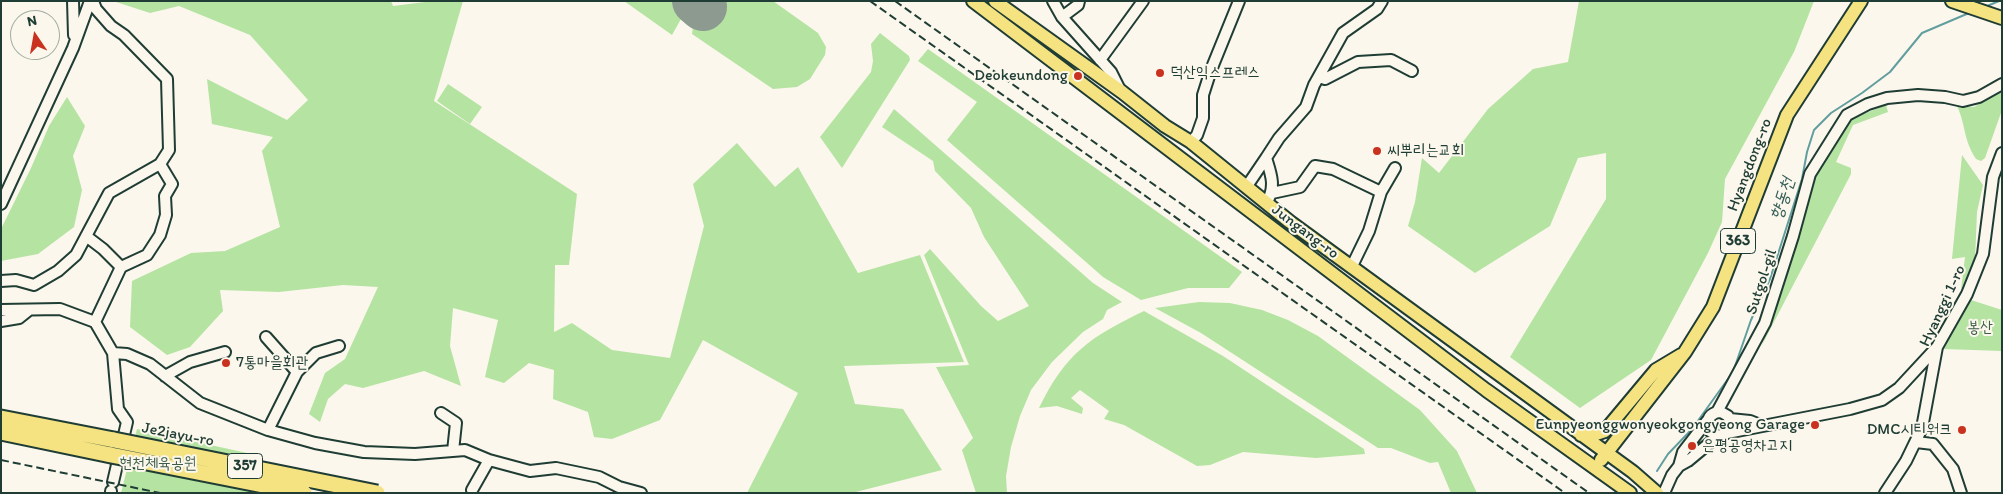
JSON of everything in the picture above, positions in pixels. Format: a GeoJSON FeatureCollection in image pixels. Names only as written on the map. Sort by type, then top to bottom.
{"type":"FeatureCollection","features":[{"type":"Feature","properties":{"kind":"highway","name":"Je2jayu-ro"},"geometry":{"type":"LineString","coordinates":[[1,418],[304,493]]}},
{"type":"Feature","properties":{"kind":"highway","name":"Je2jayu-ro"},"geometry":{"type":"LineString","coordinates":[[1,432],[112,447],[377,493]]}},
{"type":"Feature","properties":{"kind":"main road","name":"Jungang-ro"},"geometry":{"type":"LineString","coordinates":[[973,1],[1486,390],[1595,469],[1626,489]]}},
{"type":"Feature","properties":{"kind":"main road","name":"Jungang-ro"},"geometry":{"type":"LineString","coordinates":[[995,1],[1122,92],[1165,126],[1191,142],[1247,186],[1269,197],[1290,222],[1633,472],[1654,490]]}},
{"type":"Feature","properties":{"kind":"main road","name":"Hyangdong-ro"},"geometry":{"type":"LineString","coordinates":[[1595,469],[1685,352],[1713,307],[1787,115],[1861,1]]}},
{"type":"Feature","properties":{"kind":"main road"},"geometry":{"type":"LineString","coordinates":[[1952,1],[2001,17]]}},
{"type":"Feature","properties":{"kind":"main road"},"geometry":{"type":"LineString","coordinates":[[1581,435],[1605,431],[1656,370],[1685,352]]}},
{"type":"Feature","properties":{"kind":"street"},"geometry":{"type":"LineString","coordinates":[[73,1],[74,44]]}},
{"type":"Feature","properties":{"kind":"street"},"geometry":{"type":"LineString","coordinates":[[1,204],[74,44],[91,1]]}},
{"type":"Feature","properties":{"kind":"street"},"geometry":{"type":"LineString","coordinates":[[1,282],[16,280],[34,285],[58,271],[76,255],[109,193],[160,164],[169,150],[167,79],[124,34],[111,26],[96,10],[91,1]]}},
{"type":"Feature","properties":{"kind":"street"},"geometry":{"type":"LineString","coordinates":[[1053,1],[1062,17],[1111,72],[1122,92]]}},
{"type":"Feature","properties":{"kind":"street"},"geometry":{"type":"LineString","coordinates":[[1062,17],[1078,5],[1079,1]]}},
{"type":"Feature","properties":{"kind":"street"},"geometry":{"type":"LineString","coordinates":[[1100,60],[1143,1]]}},
{"type":"Feature","properties":{"kind":"street"},"geometry":{"type":"LineString","coordinates":[[1191,142],[1197,135],[1203,118],[1203,95],[1206,86],[1223,38],[1239,1]]}},
{"type":"Feature","properties":{"kind":"street"},"geometry":{"type":"LineString","coordinates":[[1247,186],[1279,138],[1306,107],[1319,77],[1343,33],[1377,9],[1382,1]]}},
{"type":"Feature","properties":{"kind":"street"},"geometry":{"type":"LineString","coordinates":[[1319,77],[1325,79],[1358,62],[1391,60],[1412,71]]}},
{"type":"Feature","properties":{"kind":"street","name":"Sutgol-gil"},"geometry":{"type":"LineString","coordinates":[[1717,412],[1765,323],[1793,236],[1810,174],[1847,115],[1868,104],[1888,98],[1918,95],[1945,97],[1963,101],[1979,97],[2002,84]]}},
{"type":"Feature","properties":{"kind":"street","name":"Hyanggi 1-ro"},"geometry":{"type":"LineString","coordinates":[[1885,493],[1916,442],[1922,428],[1937,346],[1967,294],[1983,254],[1993,177],[2002,152]]}},
{"type":"Feature","properties":{"kind":"street"},"geometry":{"type":"LineString","coordinates":[[1266,158],[1273,180],[1269,197]]}},
{"type":"Feature","properties":{"kind":"street"},"geometry":{"type":"LineString","coordinates":[[95,322],[121,267],[147,255],[160,235],[166,215],[165,196],[172,184],[160,164]]}},
{"type":"Feature","properties":{"kind":"street"},"geometry":{"type":"LineString","coordinates":[[1269,197],[1300,187],[1315,166],[1333,169],[1381,192]]}},
{"type":"Feature","properties":{"kind":"street","name":"Jungang-ro"},"geometry":{"type":"LineString","coordinates":[[1352,266],[1368,231],[1381,192],[1395,168]]}},
{"type":"Feature","properties":{"kind":"street"},"geometry":{"type":"LineString","coordinates":[[86,236],[103,249],[121,267]]}},
{"type":"Feature","properties":{"kind":"street"},"geometry":{"type":"LineString","coordinates":[[1,310],[60,309],[95,322],[113,353],[118,408],[127,422],[112,489]]}},
{"type":"Feature","properties":{"kind":"street"},"geometry":{"type":"LineString","coordinates":[[1,321],[19,318],[29,310]]}},
{"type":"Feature","properties":{"kind":"street"},"geometry":{"type":"LineString","coordinates":[[266,337],[297,372]]}},
{"type":"Feature","properties":{"kind":"street"},"geometry":{"type":"LineString","coordinates":[[268,430],[297,372],[316,353],[339,346]]}},
{"type":"Feature","properties":{"kind":"street"},"geometry":{"type":"LineString","coordinates":[[1707,421],[1708,429],[1714,435],[1723,434],[1750,429],[1760,425],[1850,410],[1882,400],[1898,388],[1937,346]]}},
{"type":"Feature","properties":{"kind":"street"},"geometry":{"type":"LineString","coordinates":[[165,376],[190,362],[225,352]]}},
{"type":"Feature","properties":{"kind":"street"},"geometry":{"type":"LineString","coordinates":[[113,353],[127,354],[150,364],[200,403],[268,430],[315,443],[364,452],[415,454],[465,450],[489,460],[530,471],[556,468],[599,478],[619,487],[641,493]]}},
{"type":"Feature","properties":{"kind":"street"},"geometry":{"type":"LineString","coordinates":[[1664,493],[1672,475],[1679,466],[1683,452],[1709,417],[1717,412],[1725,414],[1730,419],[1750,421],[1760,425]]}},
{"type":"Feature","properties":{"kind":"street"},"geometry":{"type":"LineString","coordinates":[[441,413],[456,423],[453,451]]}},
{"type":"Feature","properties":{"kind":"street"},"geometry":{"type":"LineString","coordinates":[[1679,466],[1730,428],[1730,419]]}},
{"type":"Feature","properties":{"kind":"street"},"geometry":{"type":"LineString","coordinates":[[1916,442],[1933,444],[1953,469],[1962,493]]}},
{"type":"Feature","properties":{"kind":"street"},"geometry":{"type":"LineString","coordinates":[[475,492],[489,460]]}},
{"type":"Feature","properties":{"kind":"green space"},"geometry":{"type":"Polygon","coordinates":[[[113,1],[391,1],[393,6],[433,1],[463,1],[434,101],[577,194],[569,265],[555,265],[554,332],[572,323],[612,350],[670,358],[704,226],[693,184],[737,143],[775,187],[798,167],[858,273],[920,255],[964,362],[844,366],[855,404],[903,409],[942,470],[852,493],[747,493],[798,393],[703,340],[660,420],[612,439],[594,437],[588,412],[553,399],[554,370],[529,363],[504,383],[485,377],[498,320],[453,308],[450,346],[461,386],[424,371],[363,388],[345,384],[328,399],[320,422],[309,414],[325,373],[345,359],[378,287],[343,285],[279,292],[220,290],[223,311],[190,347],[167,355],[130,327],[132,281],[191,253],[225,251],[280,227],[262,151],[273,137],[212,124],[207,79],[287,120],[308,100],[250,35],[179,6],[150,13],[113,1]]]}},
{"type":"Feature","properties":{"kind":"green space"},"geometry":{"type":"Polygon","coordinates":[[[624,1],[674,1],[679,8],[681,19],[672,35],[624,1]]]}},
{"type":"Feature","properties":{"kind":"green space"},"geometry":{"type":"Polygon","coordinates":[[[713,1],[773,1],[818,33],[826,47],[825,55],[810,79],[797,87],[773,89],[692,34],[693,26],[713,1]]]}},
{"type":"Feature","properties":{"kind":"green space"},"geometry":{"type":"Polygon","coordinates":[[[1579,1],[1814,1],[1794,52],[1725,179],[1722,222],[1708,253],[1651,360],[1580,408],[1510,357],[1606,199],[1606,153],[1578,158],[1550,226],[1475,273],[1408,226],[1415,202],[1422,158],[1439,173],[1488,109],[1533,69],[1568,62],[1579,1]]]}},
{"type":"Feature","properties":{"kind":"green space"},"geometry":{"type":"Polygon","coordinates":[[[880,33],[909,56],[910,60],[842,168],[820,137],[871,72],[873,61],[871,44],[880,33]]]}},
{"type":"Feature","properties":{"kind":"green space"},"geometry":{"type":"Polygon","coordinates":[[[928,49],[1242,272],[1229,288],[1188,288],[1141,300],[1103,277],[947,140],[977,102],[918,61],[928,49]]]}},
{"type":"Feature","properties":{"kind":"green space"},"geometry":{"type":"Polygon","coordinates":[[[448,84],[482,107],[470,124],[437,101],[448,84]]]}},
{"type":"Feature","properties":{"kind":"green space"},"geometry":{"type":"Polygon","coordinates":[[[2002,90],[2002,110],[1985,158],[1981,161],[1976,159],[1972,152],[1957,106],[1974,107],[2002,90]]]}},
{"type":"Feature","properties":{"kind":"green space"},"geometry":{"type":"Polygon","coordinates":[[[67,97],[85,126],[73,156],[82,190],[74,227],[38,254],[1,261],[1,229],[49,126],[67,97]]]}},
{"type":"Feature","properties":{"kind":"green space"},"geometry":{"type":"Polygon","coordinates":[[[1886,105],[1888,112],[1853,125],[1836,162],[1851,168],[1851,174],[1762,345],[1803,221],[1813,178],[1851,119],[1886,105]]]}},
{"type":"Feature","properties":{"kind":"green space"},"geometry":{"type":"Polygon","coordinates":[[[894,109],[1093,283],[1122,302],[1107,310],[1103,319],[1083,332],[1052,362],[1031,390],[1020,416],[1011,447],[1006,476],[1007,493],[976,493],[962,450],[973,438],[936,367],[969,365],[924,255],[930,249],[981,306],[998,321],[1029,306],[984,237],[971,208],[935,171],[933,161],[882,127],[894,109]]]}},
{"type":"Feature","properties":{"kind":"green space"},"geometry":{"type":"Polygon","coordinates":[[[1962,155],[1983,185],[1977,212],[1975,260],[1961,290],[1965,257],[1952,259],[1962,155]]]}},
{"type":"Feature","properties":{"kind":"green space","name":"봉산"},"geometry":{"type":"Polygon","coordinates":[[[1971,300],[2002,310],[2002,351],[1944,349],[1971,300]]]}},
{"type":"Feature","properties":{"kind":"green space"},"geometry":{"type":"Polygon","coordinates":[[[1199,302],[1230,303],[1262,310],[1288,320],[1318,336],[1420,410],[1457,451],[1477,493],[1451,493],[1438,462],[1430,463],[1391,448],[1378,448],[1201,333],[1155,308],[1199,302]]]}},
{"type":"Feature","properties":{"kind":"green space"},"geometry":{"type":"Polygon","coordinates":[[[1144,311],[1223,356],[1364,449],[1365,454],[1316,458],[1243,452],[1210,465],[1197,466],[1124,425],[1104,419],[1109,411],[1080,390],[1071,398],[1083,408],[1082,414],[1057,406],[1039,408],[1059,373],[1081,349],[1109,329],[1144,311]]]}},
{"type":"Feature","properties":{"kind":"green space","name":"현천체육공원"},"geometry":{"type":"Polygon","coordinates":[[[137,429],[261,456],[253,493],[121,493],[137,429]]]}},
{"type":"Feature","properties":{"kind":"waterway","name":"향동천"},"geometry":{"type":"LineString","coordinates":[[1985,7],[1999,1]]}},
{"type":"Feature","properties":{"kind":"waterway","name":"향동천"},"geometry":{"type":"LineString","coordinates":[[1657,471],[1668,454],[1692,429],[1733,372],[1751,320],[1770,279],[1802,179],[1807,152],[1814,130],[1831,113],[1890,72],[1922,33],[1969,13]]}},
{"type":"Feature","properties":{"kind":"runway"},"geometry":{"type":"LineString","coordinates":[[696,1],[703,7]]}},
{"type":"Feature","properties":{"kind":"railway"},"geometry":{"type":"LineString","coordinates":[[870,1],[1565,493]]}},
{"type":"Feature","properties":{"kind":"railway"},"geometry":{"type":"LineString","coordinates":[[895,1],[1589,493]]}},
{"type":"Feature","properties":{"kind":"railway"},"geometry":{"type":"LineString","coordinates":[[1,460],[160,493]]}},
{"type":"Feature","properties":{"kind":"place","name":"덕산익스프레스"},"geometry":{"type":"Point","coordinates":[1160,73]}},
{"type":"Feature","properties":{"kind":"place","name":"Deokeundong"},"geometry":{"type":"Point","coordinates":[1078,76]}},
{"type":"Feature","properties":{"kind":"place","name":"씨뿌리는교회"},"geometry":{"type":"Point","coordinates":[1377,151]}},
{"type":"Feature","properties":{"kind":"place","name":"7통마을회관"},"geometry":{"type":"Point","coordinates":[226,363]}},
{"type":"Feature","properties":{"kind":"place","name":"Eunpyeonggwonyeokgongyeong Garage"},"geometry":{"type":"Point","coordinates":[1815,425]}},
{"type":"Feature","properties":{"kind":"place","name":"DMC시티워크"},"geometry":{"type":"Point","coordinates":[1962,430]}},
{"type":"Feature","properties":{"kind":"place","name":"은평공영차고지"},"geometry":{"type":"Point","coordinates":[1692,446]}}]}
